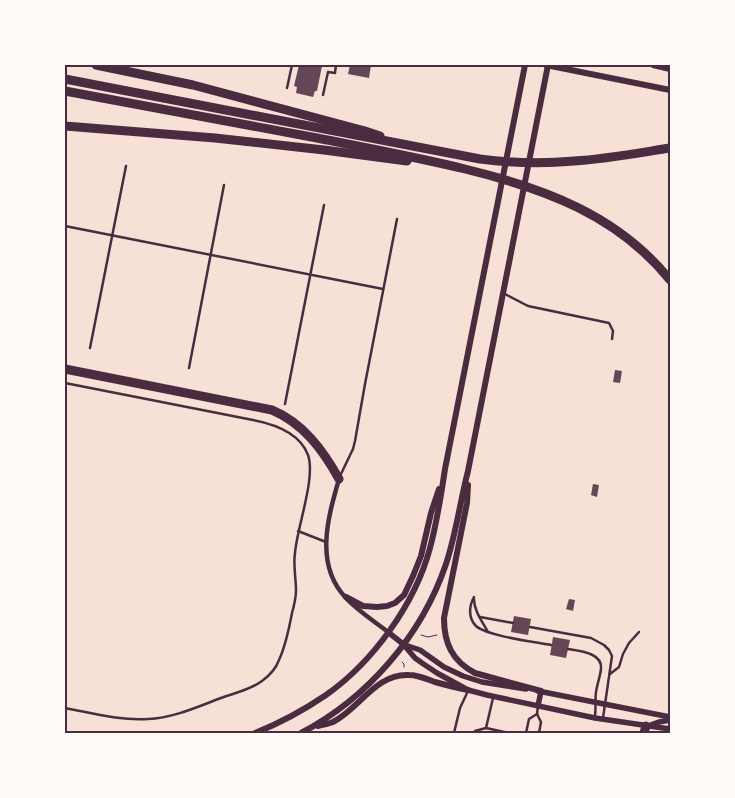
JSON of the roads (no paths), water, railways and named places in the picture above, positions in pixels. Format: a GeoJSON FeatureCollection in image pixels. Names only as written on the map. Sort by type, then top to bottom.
{"type":"FeatureCollection","features":[{"type":"Feature","properties":{"kind":"highway"},"geometry":{"type":"LineString","coordinates":[[96,65],[221,92],[365,131],[411,146]]}},
{"type":"Feature","properties":{"kind":"highway"},"geometry":{"type":"LineString","coordinates":[[65,79],[470,158],[554,163],[670,148]]}},
{"type":"Feature","properties":{"kind":"highway"},"geometry":{"type":"LineString","coordinates":[[65,91],[414,157],[523,184],[548,193],[592,214],[614,228],[646,254],[670,280]]}},
{"type":"Feature","properties":{"kind":"highway"},"geometry":{"type":"LineString","coordinates":[[65,126],[215,138],[309,148],[486,174]]}},
{"type":"Feature","properties":{"kind":"highway"},"geometry":{"type":"LineString","coordinates":[[65,369],[272,410],[300,427],[323,453],[339,479]]}},
{"type":"Feature","properties":{"kind":"main road"},"geometry":{"type":"LineString","coordinates":[[255,733],[290,716],[326,695],[344,681],[367,658],[388,632],[409,600],[421,574],[428,556],[438,513],[445,469],[525,65]]}},
{"type":"Feature","properties":{"kind":"main road"},"geometry":{"type":"LineString","coordinates":[[301,733],[337,711],[362,691],[386,666],[414,631],[425,612],[445,566],[454,536],[468,471],[548,65],[670,90]]}},
{"type":"Feature","properties":{"kind":"main road"},"geometry":{"type":"LineString","coordinates":[[653,65],[670,69]]}},
{"type":"Feature","properties":{"kind":"main road"},"geometry":{"type":"LineString","coordinates":[[346,597],[364,606],[377,608],[391,604],[404,595],[421,556],[445,469]]}},
{"type":"Feature","properties":{"kind":"main road"},"geometry":{"type":"LineString","coordinates":[[468,471],[467,503],[444,618],[448,643],[451,652],[466,669],[485,677],[541,691]]}},
{"type":"Feature","properties":{"kind":"main road"},"geometry":{"type":"LineString","coordinates":[[309,729],[332,722],[380,684],[398,676],[409,675],[468,690]]}},
{"type":"Feature","properties":{"kind":"street"},"geometry":{"type":"LineString","coordinates":[[339,479],[326,542],[329,570],[336,585],[346,597],[403,644],[415,658],[468,690],[493,697],[602,719],[645,730],[670,729]]}},
{"type":"Feature","properties":{"kind":"street"},"geometry":{"type":"LineString","coordinates":[[403,644],[420,650],[444,666],[472,680],[541,691],[670,718]]}},
{"type":"Feature","properties":{"kind":"street"},"geometry":{"type":"LineString","coordinates":[[538,706],[541,691]]}},
{"type":"Feature","properties":{"kind":"street"},"geometry":{"type":"LineString","coordinates":[[645,730],[670,718]]}},
{"type":"Feature","properties":{"kind":"lane"},"geometry":{"type":"LineString","coordinates":[[287,88],[292,65]]}},
{"type":"Feature","properties":{"kind":"lane"},"geometry":{"type":"LineString","coordinates":[[323,95],[328,72],[335,73],[336,65]]}},
{"type":"Feature","properties":{"kind":"lane"},"geometry":{"type":"LineString","coordinates":[[90,348],[126,166]]}},
{"type":"Feature","properties":{"kind":"lane"},"geometry":{"type":"LineString","coordinates":[[189,368],[224,185]]}},
{"type":"Feature","properties":{"kind":"lane"},"geometry":{"type":"LineString","coordinates":[[284,404],[324,205]]}},
{"type":"Feature","properties":{"kind":"lane"},"geometry":{"type":"LineString","coordinates":[[339,479],[355,441],[364,384],[397,219]]}},
{"type":"Feature","properties":{"kind":"lane"},"geometry":{"type":"LineString","coordinates":[[65,226],[383,289]]}},
{"type":"Feature","properties":{"kind":"lane"},"geometry":{"type":"LineString","coordinates":[[503,293],[528,306],[609,322],[613,331],[612,339]]}},
{"type":"Feature","properties":{"kind":"lane"},"geometry":{"type":"LineString","coordinates":[[65,383],[280,427],[299,442],[308,454],[309,461],[308,486],[294,554],[296,593],[285,647],[272,672],[250,688],[164,717],[149,719],[114,718],[65,708]]}},
{"type":"Feature","properties":{"kind":"lane"},"geometry":{"type":"LineString","coordinates":[[298,531],[326,542]]}},
{"type":"Feature","properties":{"kind":"lane"},"geometry":{"type":"LineString","coordinates":[[488,632],[479,617],[474,604],[474,597],[471,602],[470,617],[476,626],[488,632],[551,645]]}},
{"type":"Feature","properties":{"kind":"lane"},"geometry":{"type":"LineString","coordinates":[[479,617],[513,623]]}},
{"type":"Feature","properties":{"kind":"lane"},"geometry":{"type":"LineString","coordinates":[[530,627],[591,638],[609,650],[612,656],[602,719]]}},
{"type":"Feature","properties":{"kind":"lane"},"geometry":{"type":"LineString","coordinates":[[609,675],[619,666],[622,654],[639,632]]}},
{"type":"Feature","properties":{"kind":"lane"},"geometry":{"type":"LineString","coordinates":[[568,648],[594,655],[602,667],[596,692],[595,718]]}},
{"type":"Feature","properties":{"kind":"lane"},"geometry":{"type":"LineString","coordinates":[[454,733],[460,708],[468,690]]}},
{"type":"Feature","properties":{"kind":"lane"},"geometry":{"type":"LineString","coordinates":[[486,728],[493,697]]}},
{"type":"Feature","properties":{"kind":"lane"},"geometry":{"type":"LineString","coordinates":[[538,706],[537,714],[541,722],[539,733]]}},
{"type":"Feature","properties":{"kind":"lane"},"geometry":{"type":"LineString","coordinates":[[526,733],[529,719],[537,714]]}},
{"type":"Feature","properties":{"kind":"lane"},"geometry":{"type":"LineString","coordinates":[[474,731],[486,728],[509,733]]}}]}
